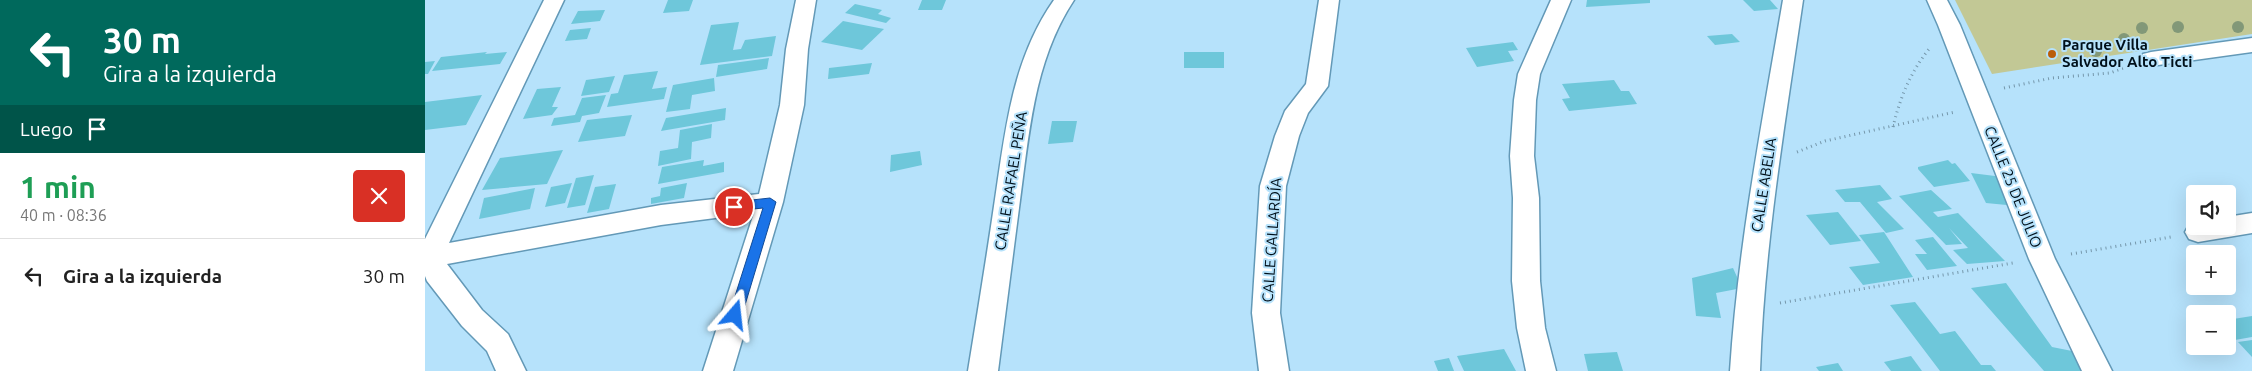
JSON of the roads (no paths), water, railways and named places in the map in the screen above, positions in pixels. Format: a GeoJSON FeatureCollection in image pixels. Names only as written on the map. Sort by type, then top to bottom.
{"type":"FeatureCollection","features":[{"type":"Feature","properties":{"kind":"street"},"geometry":{"type":"LineString","coordinates":[[427,260],[457,193],[506,100],[554,0]]}},
{"type":"Feature","properties":{"kind":"street"},"geometry":{"type":"LineString","coordinates":[[718,371],[770,202],[792,105],[797,49],[806,0]]}},
{"type":"Feature","properties":{"kind":"street","name":"CALLE RAFAEL PEÑA"},"geometry":{"type":"LineString","coordinates":[[983,371],[1018,127],[1035,50],[1055,10],[1064,0]]}},
{"type":"Feature","properties":{"kind":"street","name":"CALLE GALLARDÍA"},"geometry":{"type":"LineString","coordinates":[[1274,371],[1266,313],[1273,186],[1287,136],[1297,111],[1317,86],[1329,0]]}},
{"type":"Feature","properties":{"kind":"street"},"geometry":{"type":"LineString","coordinates":[[1541,371],[1531,328],[1525,282],[1526,198],[1522,156],[1525,100],[1529,74],[1561,0]]}},
{"type":"Feature","properties":{"kind":"street","name":"CALLE ABELIA"},"geometry":{"type":"LineString","coordinates":[[1745,371],[1748,308],[1759,213],[1793,0]]}},
{"type":"Feature","properties":{"kind":"street","name":"CALLE 25 DE JULIO"},"geometry":{"type":"LineString","coordinates":[[1937,0],[1949,25],[2042,258],[2097,371]]}},
{"type":"Feature","properties":{"kind":"street"},"geometry":{"type":"LineString","coordinates":[[2151,59],[2252,45]]}},
{"type":"Feature","properties":{"kind":"street"},"geometry":{"type":"LineString","coordinates":[[427,260],[661,215],[770,202]]}},
{"type":"Feature","properties":{"kind":"street"},"geometry":{"type":"LineString","coordinates":[[2236,226],[2252,223]]}},
{"type":"Feature","properties":{"kind":"street"},"geometry":{"type":"LineString","coordinates":[[427,260],[472,318],[498,342],[511,371]]}},
{"type":"Feature","properties":{"kind":"place","name":"Parque Villa Salvador Alto Ticti"},"geometry":{"type":"Point","coordinates":[2052,54]}}]}
